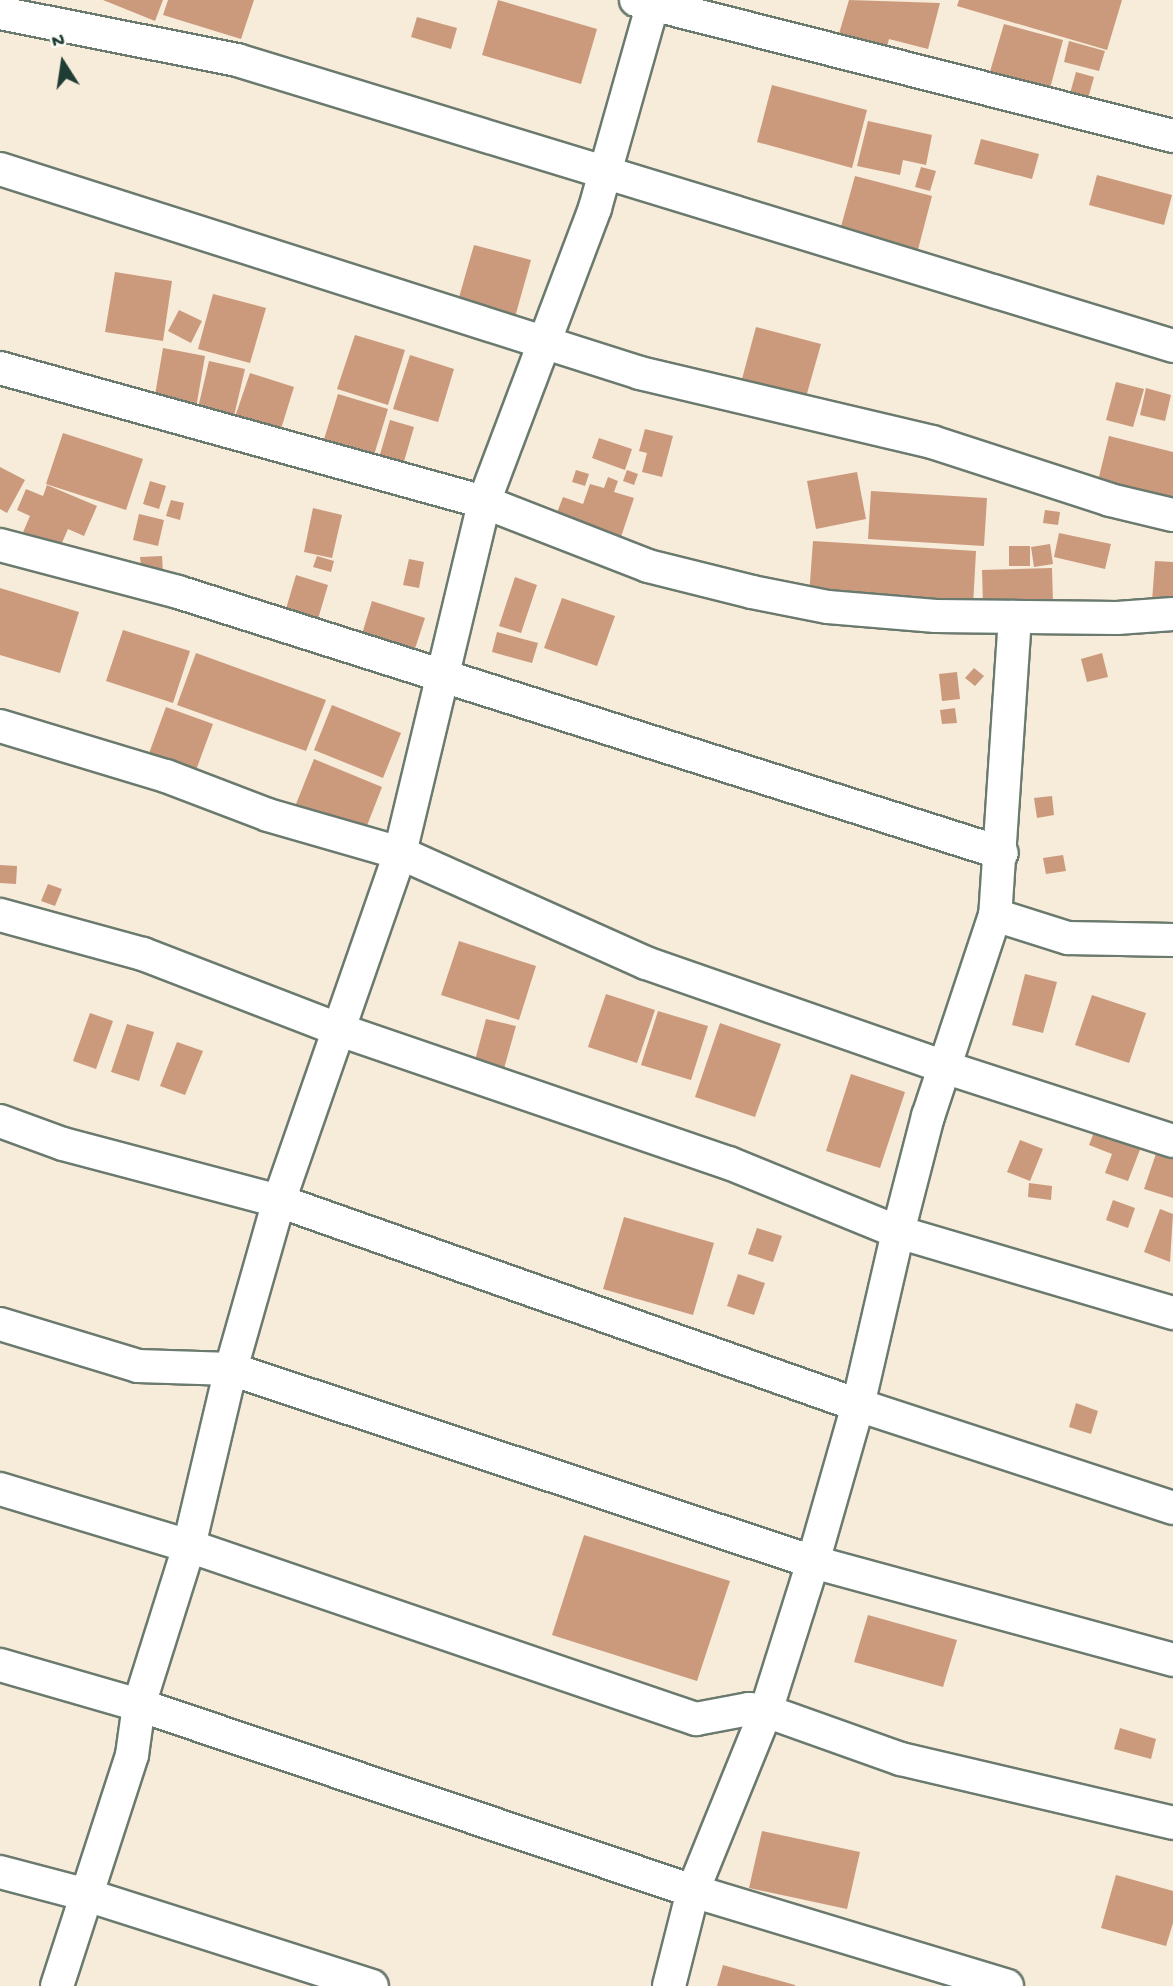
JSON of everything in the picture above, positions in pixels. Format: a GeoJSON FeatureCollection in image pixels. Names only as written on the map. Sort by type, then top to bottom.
{"type":"FeatureCollection","features":[{"type":"Feature","properties":{"kind":"street"},"geometry":{"type":"LineString","coordinates":[[57,1986],[132,1755],[139,1705],[189,1546],[231,1369],[279,1201],[400,853],[484,502],[607,169],[647,2],[1173,135]]}},
{"type":"Feature","properties":{"kind":"street"},"geometry":{"type":"LineString","coordinates":[[0,13],[237,60],[607,169],[1173,346]]}},
{"type":"Feature","properties":{"kind":"street"},"geometry":{"type":"LineString","coordinates":[[0,169],[545,340],[640,373],[932,442],[1110,500],[1173,515]]}},
{"type":"Feature","properties":{"kind":"street"},"geometry":{"type":"LineString","coordinates":[[0,368],[484,502],[648,566],[751,592],[828,607],[1016,617],[1173,614]]}},
{"type":"Feature","properties":{"kind":"street"},"geometry":{"type":"LineString","coordinates":[[0,545],[178,592],[273,626],[442,675],[1002,853]]}},
{"type":"Feature","properties":{"kind":"street"},"geometry":{"type":"LineString","coordinates":[[669,1986],[693,1891],[766,1711],[813,1562],[858,1405],[928,1116],[947,1068],[995,915],[1002,853],[1016,617]]}},
{"type":"Feature","properties":{"kind":"street"},"geometry":{"type":"LineString","coordinates":[[0,726],[166,776],[268,815],[400,853],[646,963],[947,1068],[1173,1140]]}},
{"type":"Feature","properties":{"kind":"street"},"geometry":{"type":"LineString","coordinates":[[0,915],[143,954],[340,1030],[729,1164],[898,1232],[1173,1313]]}},
{"type":"Feature","properties":{"kind":"street"},"geometry":{"type":"LineString","coordinates":[[995,915],[1068,938],[1173,940]]}},
{"type":"Feature","properties":{"kind":"street"},"geometry":{"type":"LineString","coordinates":[[0,1121],[63,1144],[279,1201],[858,1405],[1173,1508]]}},
{"type":"Feature","properties":{"kind":"street"},"geometry":{"type":"LineString","coordinates":[[0,1324],[138,1366],[231,1369],[813,1562],[1173,1660]]}},
{"type":"Feature","properties":{"kind":"street"},"geometry":{"type":"LineString","coordinates":[[0,1489],[189,1546],[696,1719],[749,1709],[766,1711],[901,1759],[1173,1823]]}},
{"type":"Feature","properties":{"kind":"street"},"geometry":{"type":"LineString","coordinates":[[0,1665],[139,1705],[693,1891],[1007,1986]]}},
{"type":"Feature","properties":{"kind":"street"},"geometry":{"type":"LineString","coordinates":[[0,1872],[87,1895],[372,1986]]}},
{"type":"Feature","properties":{"kind":"building"},"geometry":{"type":"Polygon","coordinates":[[[103,0],[163,0],[155,21],[103,0]]]}},
{"type":"Feature","properties":{"kind":"building"},"geometry":{"type":"Polygon","coordinates":[[[168,0],[254,0],[241,39],[163,15],[168,0]]]}},
{"type":"Feature","properties":{"kind":"building"},"geometry":{"type":"Polygon","coordinates":[[[498,0],[597,29],[581,84],[482,55],[498,0]]]}},
{"type":"Feature","properties":{"kind":"building"},"geometry":{"type":"Polygon","coordinates":[[[849,0],[940,3],[928,49],[889,39],[886,50],[838,37],[849,0]]]}},
{"type":"Feature","properties":{"kind":"building"},"geometry":{"type":"Polygon","coordinates":[[[959,0],[1122,0],[1107,50],[957,6],[959,0]]]}},
{"type":"Feature","properties":{"kind":"building"},"geometry":{"type":"Polygon","coordinates":[[[417,17],[457,28],[451,49],[411,37],[417,17]]]}},
{"type":"Feature","properties":{"kind":"building"},"geometry":{"type":"Polygon","coordinates":[[[1004,24],[1063,40],[1049,92],[989,75],[1004,24]]]}},
{"type":"Feature","properties":{"kind":"building"},"geometry":{"type":"Polygon","coordinates":[[[1069,41],[1105,51],[1099,71],[1064,62],[1069,41]]]}},
{"type":"Feature","properties":{"kind":"building"},"geometry":{"type":"Polygon","coordinates":[[[1076,72],[1094,77],[1085,109],[1067,104],[1076,72]]]}},
{"type":"Feature","properties":{"kind":"building"},"geometry":{"type":"Polygon","coordinates":[[[772,85],[867,110],[852,168],[757,142],[772,85]]]}},
{"type":"Feature","properties":{"kind":"building"},"geometry":{"type":"Polygon","coordinates":[[[868,121],[932,135],[926,165],[903,160],[900,175],[857,166],[868,121]]]}},
{"type":"Feature","properties":{"kind":"building"},"geometry":{"type":"Polygon","coordinates":[[[981,139],[1039,154],[1032,179],[974,164],[981,139]]]}},
{"type":"Feature","properties":{"kind":"building"},"geometry":{"type":"Polygon","coordinates":[[[921,167],[936,171],[930,191],[915,187],[921,167]]]}},
{"type":"Feature","properties":{"kind":"building"},"geometry":{"type":"Polygon","coordinates":[[[1097,175],[1172,195],[1164,225],[1089,205],[1097,175]]]}},
{"type":"Feature","properties":{"kind":"building"},"geometry":{"type":"Polygon","coordinates":[[[855,176],[932,196],[915,261],[837,241],[855,176]]]}},
{"type":"Feature","properties":{"kind":"building"},"geometry":{"type":"Polygon","coordinates":[[[474,245],[531,260],[515,317],[458,301],[474,245]]]}},
{"type":"Feature","properties":{"kind":"building"},"geometry":{"type":"Polygon","coordinates":[[[115,272],[172,281],[163,341],[105,332],[115,272]]]}},
{"type":"Feature","properties":{"kind":"building"},"geometry":{"type":"Polygon","coordinates":[[[213,294],[266,308],[250,363],[198,349],[213,294]]]}},
{"type":"Feature","properties":{"kind":"building"},"geometry":{"type":"Polygon","coordinates":[[[179,310],[202,321],[191,343],[168,331],[179,310]]]}},
{"type":"Feature","properties":{"kind":"building"},"geometry":{"type":"Polygon","coordinates":[[[756,327],[821,344],[806,397],[742,379],[756,327]]]}},
{"type":"Feature","properties":{"kind":"building"},"geometry":{"type":"Polygon","coordinates":[[[355,335],[405,350],[388,405],[337,389],[355,335]]]}},
{"type":"Feature","properties":{"kind":"building"},"geometry":{"type":"Polygon","coordinates":[[[163,348],[205,356],[196,408],[154,401],[163,348]]]}},
{"type":"Feature","properties":{"kind":"building"},"geometry":{"type":"Polygon","coordinates":[[[410,355],[454,369],[438,422],[393,409],[410,355]]]}},
{"type":"Feature","properties":{"kind":"building"},"geometry":{"type":"Polygon","coordinates":[[[209,361],[245,369],[234,416],[198,408],[209,361]]]}},
{"type":"Feature","properties":{"kind":"building"},"geometry":{"type":"Polygon","coordinates":[[[250,373],[294,387],[280,432],[235,417],[250,373]]]}},
{"type":"Feature","properties":{"kind":"building"},"geometry":{"type":"Polygon","coordinates":[[[1116,382],[1144,389],[1133,427],[1106,420],[1116,382]]]}},
{"type":"Feature","properties":{"kind":"building"},"geometry":{"type":"Polygon","coordinates":[[[1146,388],[1171,395],[1165,421],[1140,415],[1146,388]]]}},
{"type":"Feature","properties":{"kind":"building"},"geometry":{"type":"Polygon","coordinates":[[[338,394],[388,409],[371,465],[321,449],[338,394]]]}},
{"type":"Feature","properties":{"kind":"building"},"geometry":{"type":"Polygon","coordinates":[[[390,420],[414,427],[403,465],[379,458],[390,420]]]}},
{"type":"Feature","properties":{"kind":"building"},"geometry":{"type":"Polygon","coordinates":[[[645,429],[673,436],[662,477],[642,472],[647,453],[639,451],[645,429]]]}},
{"type":"Feature","properties":{"kind":"building"},"geometry":{"type":"Polygon","coordinates":[[[63,433],[143,459],[126,510],[46,484],[63,433]]]}},
{"type":"Feature","properties":{"kind":"building"},"geometry":{"type":"Polygon","coordinates":[[[1109,436],[1173,452],[1173,509],[1096,489],[1109,436]]]}},
{"type":"Feature","properties":{"kind":"building"},"geometry":{"type":"Polygon","coordinates":[[[599,438],[632,449],[625,470],[592,458],[599,438]]]}},
{"type":"Feature","properties":{"kind":"building"},"geometry":{"type":"Polygon","coordinates":[[[0,467],[25,480],[7,513],[0,509],[0,467]]]}},
{"type":"Feature","properties":{"kind":"building"},"geometry":{"type":"Polygon","coordinates":[[[576,470],[589,474],[585,486],[572,482],[576,470]]]}},
{"type":"Feature","properties":{"kind":"building"},"geometry":{"type":"Polygon","coordinates":[[[627,470],[638,474],[634,485],[623,481],[627,470]]]}},
{"type":"Feature","properties":{"kind":"building"},"geometry":{"type":"Polygon","coordinates":[[[857,472],[866,519],[816,529],[807,481],[857,472]]]}},
{"type":"Feature","properties":{"kind":"building"},"geometry":{"type":"Polygon","coordinates":[[[608,477],[618,481],[614,492],[634,498],[620,540],[555,518],[563,497],[583,504],[590,484],[604,488],[608,477]]]}},
{"type":"Feature","properties":{"kind":"building"},"geometry":{"type":"Polygon","coordinates":[[[150,481],[166,486],[159,509],[143,504],[150,481]]]}},
{"type":"Feature","properties":{"kind":"building"},"geometry":{"type":"Polygon","coordinates":[[[47,485],[97,506],[84,536],[68,529],[58,552],[21,537],[30,516],[17,510],[26,489],[43,496],[47,485]]]}},
{"type":"Feature","properties":{"kind":"building"},"geometry":{"type":"Polygon","coordinates":[[[871,491],[987,498],[984,546],[868,539],[871,491]]]}},
{"type":"Feature","properties":{"kind":"building"},"geometry":{"type":"Polygon","coordinates":[[[171,500],[184,503],[180,520],[166,516],[171,500]]]}},
{"type":"Feature","properties":{"kind":"building"},"geometry":{"type":"Polygon","coordinates":[[[313,508],[342,515],[332,558],[304,552],[313,508]]]}},
{"type":"Feature","properties":{"kind":"building"},"geometry":{"type":"Polygon","coordinates":[[[1045,510],[1060,512],[1058,525],[1043,523],[1045,510]]]}},
{"type":"Feature","properties":{"kind":"building"},"geometry":{"type":"Polygon","coordinates":[[[139,514],[164,520],[158,546],[133,540],[139,514]]]}},
{"type":"Feature","properties":{"kind":"building"},"geometry":{"type":"Polygon","coordinates":[[[1059,533],[1111,544],[1105,569],[1054,557],[1059,533]]]}},
{"type":"Feature","properties":{"kind":"building"},"geometry":{"type":"Polygon","coordinates":[[[813,541],[976,551],[973,606],[809,596],[813,541]]]}},
{"type":"Feature","properties":{"kind":"building"},"geometry":{"type":"Polygon","coordinates":[[[1050,544],[1053,564],[1034,567],[1031,547],[1050,544]]]}},
{"type":"Feature","properties":{"kind":"building"},"geometry":{"type":"Polygon","coordinates":[[[1009,546],[1030,546],[1030,566],[1009,566],[1009,546]]]}},
{"type":"Feature","properties":{"kind":"building"},"geometry":{"type":"Polygon","coordinates":[[[162,556],[163,573],[142,574],[140,557],[162,556]]]}},
{"type":"Feature","properties":{"kind":"building"},"geometry":{"type":"Polygon","coordinates":[[[317,556],[334,561],[331,572],[313,567],[317,556]]]}},
{"type":"Feature","properties":{"kind":"building"},"geometry":{"type":"Polygon","coordinates":[[[409,559],[424,562],[419,588],[403,585],[409,559]]]}},
{"type":"Feature","properties":{"kind":"building"},"geometry":{"type":"Polygon","coordinates":[[[1155,561],[1173,562],[1173,602],[1152,601],[1155,561]]]}},
{"type":"Feature","properties":{"kind":"building"},"geometry":{"type":"Polygon","coordinates":[[[1052,568],[1053,603],[983,605],[982,570],[1052,568]]]}},
{"type":"Feature","properties":{"kind":"building"},"geometry":{"type":"Polygon","coordinates":[[[296,575],[328,585],[315,629],[283,619],[296,575]]]}},
{"type":"Feature","properties":{"kind":"building"},"geometry":{"type":"Polygon","coordinates":[[[515,577],[537,585],[521,633],[499,626],[515,577]]]}},
{"type":"Feature","properties":{"kind":"building"},"geometry":{"type":"Polygon","coordinates":[[[0,588],[79,612],[60,673],[0,655],[0,588]]]}},
{"type":"Feature","properties":{"kind":"building"},"geometry":{"type":"Polygon","coordinates":[[[562,598],[615,616],[597,666],[544,648],[562,598]]]}},
{"type":"Feature","properties":{"kind":"building"},"geometry":{"type":"Polygon","coordinates":[[[372,601],[425,618],[411,661],[359,644],[372,601]]]}},
{"type":"Feature","properties":{"kind":"building"},"geometry":{"type":"Polygon","coordinates":[[[123,630],[190,651],[173,703],[106,681],[123,630]]]}},
{"type":"Feature","properties":{"kind":"building"},"geometry":{"type":"Polygon","coordinates":[[[497,632],[538,643],[532,663],[492,652],[497,632]]]}},
{"type":"Feature","properties":{"kind":"building"},"geometry":{"type":"Polygon","coordinates":[[[196,653],[326,700],[306,751],[177,705],[196,653]]]}},
{"type":"Feature","properties":{"kind":"building"},"geometry":{"type":"Polygon","coordinates":[[[1102,653],[1108,677],[1087,682],[1081,659],[1102,653]]]}},
{"type":"Feature","properties":{"kind":"building"},"geometry":{"type":"Polygon","coordinates":[[[974,668],[984,676],[975,686],[965,678],[974,668]]]}},
{"type":"Feature","properties":{"kind":"building"},"geometry":{"type":"Polygon","coordinates":[[[957,672],[960,699],[942,701],[939,674],[957,672]]]}},
{"type":"Feature","properties":{"kind":"building"},"geometry":{"type":"Polygon","coordinates":[[[332,705],[401,733],[383,778],[314,750],[332,705]]]}},
{"type":"Feature","properties":{"kind":"building"},"geometry":{"type":"Polygon","coordinates":[[[166,707],[213,724],[195,773],[148,756],[166,707]]]}},
{"type":"Feature","properties":{"kind":"building"},"geometry":{"type":"Polygon","coordinates":[[[955,708],[957,723],[942,724],[940,710],[955,708]]]}},
{"type":"Feature","properties":{"kind":"building"},"geometry":{"type":"Polygon","coordinates":[[[314,759],[382,787],[363,836],[294,809],[314,759]]]}},
{"type":"Feature","properties":{"kind":"building"},"geometry":{"type":"Polygon","coordinates":[[[1052,796],[1054,815],[1037,818],[1034,798],[1052,796]]]}},
{"type":"Feature","properties":{"kind":"building"},"geometry":{"type":"Polygon","coordinates":[[[1063,855],[1066,871],[1046,874],[1043,858],[1063,855]]]}},
{"type":"Feature","properties":{"kind":"building"},"geometry":{"type":"Polygon","coordinates":[[[0,865],[17,866],[16,884],[0,883],[0,865]]]}},
{"type":"Feature","properties":{"kind":"building"},"geometry":{"type":"Polygon","coordinates":[[[48,884],[62,889],[55,906],[41,901],[48,884]]]}},
{"type":"Feature","properties":{"kind":"building"},"geometry":{"type":"Polygon","coordinates":[[[459,941],[536,966],[519,1020],[441,995],[459,941]]]}},
{"type":"Feature","properties":{"kind":"building"},"geometry":{"type":"Polygon","coordinates":[[[1025,974],[1057,982],[1043,1033],[1012,1025],[1025,974]]]}},
{"type":"Feature","properties":{"kind":"building"},"geometry":{"type":"Polygon","coordinates":[[[606,994],[655,1010],[637,1063],[588,1047],[606,994]]]}},
{"type":"Feature","properties":{"kind":"building"},"geometry":{"type":"Polygon","coordinates":[[[1092,995],[1146,1013],[1129,1063],[1075,1045],[1092,995]]]}},
{"type":"Feature","properties":{"kind":"building"},"geometry":{"type":"Polygon","coordinates":[[[658,1011],[708,1026],[691,1080],[641,1065],[658,1011]]]}},
{"type":"Feature","properties":{"kind":"building"},"geometry":{"type":"Polygon","coordinates":[[[90,1013],[113,1021],[96,1069],[73,1061],[90,1013]]]}},
{"type":"Feature","properties":{"kind":"building"},"geometry":{"type":"Polygon","coordinates":[[[486,1019],[516,1026],[503,1072],[474,1064],[486,1019]]]}},
{"type":"Feature","properties":{"kind":"building"},"geometry":{"type":"Polygon","coordinates":[[[720,1023],[781,1044],[755,1117],[695,1097],[720,1023]]]}},
{"type":"Feature","properties":{"kind":"building"},"geometry":{"type":"Polygon","coordinates":[[[127,1024],[154,1032],[139,1081],[111,1072],[127,1024]]]}},
{"type":"Feature","properties":{"kind":"building"},"geometry":{"type":"Polygon","coordinates":[[[177,1042],[203,1051],[185,1095],[160,1086],[177,1042]]]}},
{"type":"Feature","properties":{"kind":"building"},"geometry":{"type":"Polygon","coordinates":[[[851,1074],[905,1092],[880,1168],[826,1151],[851,1074]]]}},
{"type":"Feature","properties":{"kind":"building"},"geometry":{"type":"Polygon","coordinates":[[[1098,1122],[1144,1139],[1128,1181],[1105,1173],[1112,1154],[1089,1145],[1098,1122]]]}},
{"type":"Feature","properties":{"kind":"building"},"geometry":{"type":"Polygon","coordinates":[[[1020,1140],[1043,1149],[1030,1181],[1007,1172],[1020,1140]]]}},
{"type":"Feature","properties":{"kind":"building"},"geometry":{"type":"Polygon","coordinates":[[[1160,1142],[1173,1146],[1173,1198],[1144,1189],[1160,1142]]]}},
{"type":"Feature","properties":{"kind":"building"},"geometry":{"type":"Polygon","coordinates":[[[1029,1183],[1052,1186],[1051,1200],[1028,1197],[1029,1183]]]}},
{"type":"Feature","properties":{"kind":"building"},"geometry":{"type":"Polygon","coordinates":[[[1113,1200],[1135,1208],[1128,1228],[1106,1220],[1113,1200]]]}},
{"type":"Feature","properties":{"kind":"building"},"geometry":{"type":"Polygon","coordinates":[[[1160,1209],[1173,1214],[1170,1262],[1144,1252],[1160,1209]]]}},
{"type":"Feature","properties":{"kind":"building"},"geometry":{"type":"Polygon","coordinates":[[[624,1217],[714,1243],[693,1315],[603,1289],[624,1217]]]}},
{"type":"Feature","properties":{"kind":"building"},"geometry":{"type":"Polygon","coordinates":[[[757,1228],[782,1236],[773,1262],[748,1254],[757,1228]]]}},
{"type":"Feature","properties":{"kind":"building"},"geometry":{"type":"Polygon","coordinates":[[[738,1274],[765,1283],[754,1315],[727,1306],[738,1274]]]}},
{"type":"Feature","properties":{"kind":"building"},"geometry":{"type":"Polygon","coordinates":[[[1076,1403],[1098,1411],[1091,1434],[1069,1427],[1076,1403]]]}},
{"type":"Feature","properties":{"kind":"building"},"geometry":{"type":"Polygon","coordinates":[[[584,1535],[730,1581],[697,1681],[552,1635],[584,1535]]]}},
{"type":"Feature","properties":{"kind":"building"},"geometry":{"type":"Polygon","coordinates":[[[868,1615],[957,1640],[943,1687],[854,1662],[868,1615]]]}},
{"type":"Feature","properties":{"kind":"building"},"geometry":{"type":"Polygon","coordinates":[[[1120,1728],[1156,1739],[1151,1759],[1114,1749],[1120,1728]]]}},
{"type":"Feature","properties":{"kind":"building"},"geometry":{"type":"Polygon","coordinates":[[[762,1831],[860,1852],[847,1909],[749,1888],[762,1831]]]}},
{"type":"Feature","properties":{"kind":"building"},"geometry":{"type":"Polygon","coordinates":[[[1116,1875],[1173,1891],[1173,1923],[1166,1946],[1101,1928],[1116,1875]]]}},
{"type":"Feature","properties":{"kind":"building"},"geometry":{"type":"Polygon","coordinates":[[[723,1965],[795,1985],[795,1986],[717,1986],[723,1965]]]}}]}
